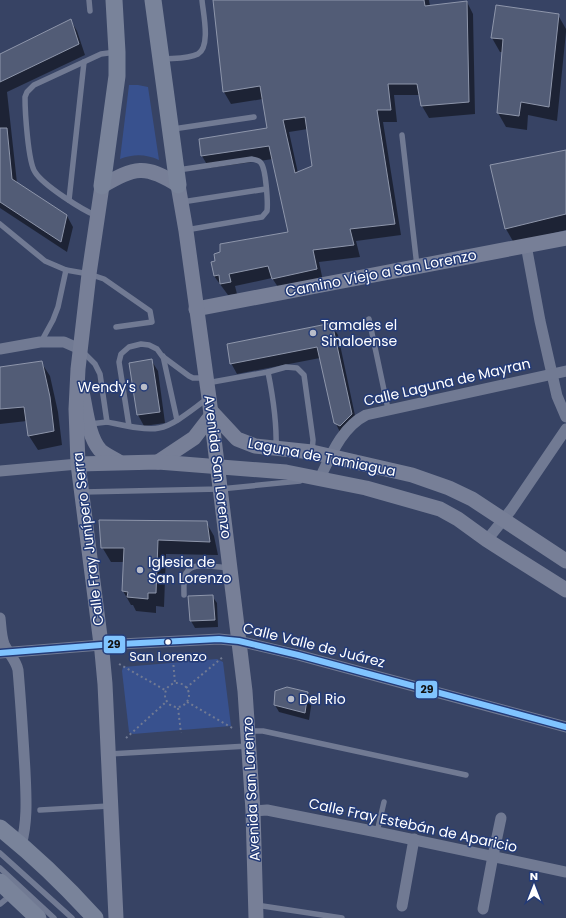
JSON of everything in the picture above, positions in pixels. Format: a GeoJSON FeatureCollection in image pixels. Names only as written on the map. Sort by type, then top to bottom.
{"type":"FeatureCollection","features":[{"type":"Feature","properties":{"kind":"main road"},"geometry":{"type":"LineString","coordinates":[[102,186],[117,76],[114,0]]}},
{"type":"Feature","properties":{"kind":"main road"},"geometry":{"type":"LineString","coordinates":[[102,186],[121,175],[136,170],[145,170],[177,178],[153,0]]}},
{"type":"Feature","properties":{"kind":"main road","name":"Avenida San Lorenzo"},"geometry":{"type":"LineString","coordinates":[[177,178],[186,230],[210,408],[239,641],[244,735],[253,811],[256,912]]}},
{"type":"Feature","properties":{"kind":"main road","name":"Calle Fray Junípero Serra"},"geometry":{"type":"LineString","coordinates":[[102,186],[80,349],[76,409],[78,464],[101,645],[109,754],[116,918]]}},
{"type":"Feature","properties":{"kind":"main road","name":"Camino Viejo a San Lorenzo"},"geometry":{"type":"LineString","coordinates":[[196,309],[566,238]]}},
{"type":"Feature","properties":{"kind":"main road"},"geometry":{"type":"LineString","coordinates":[[78,369],[89,425],[94,441],[100,450],[119,462]]}},
{"type":"Feature","properties":{"kind":"main road"},"geometry":{"type":"LineString","coordinates":[[158,462],[194,438],[210,408]]}},
{"type":"Feature","properties":{"kind":"main road","name":"Laguna de Tamiagua"},"geometry":{"type":"LineString","coordinates":[[210,408],[237,439],[255,446],[312,452],[412,475],[449,488],[472,499],[566,561]]}},
{"type":"Feature","properties":{"kind":"main road","name":"Laguna de Tamiagua"},"geometry":{"type":"LineString","coordinates":[[78,464],[158,462],[217,466],[286,472],[366,488],[440,509],[458,519],[487,540],[566,590]]}},
{"type":"Feature","properties":{"kind":"main road"},"geometry":{"type":"LineString","coordinates":[[0,828],[21,845],[72,892],[95,918]]}},
{"type":"Feature","properties":{"kind":"main road"},"geometry":{"type":"LineString","coordinates":[[4,893],[38,918]]}},
{"type":"Feature","properties":{"kind":"street"},"geometry":{"type":"LineString","coordinates":[[526,245],[557,396],[566,417]]}},
{"type":"Feature","properties":{"kind":"street"},"geometry":{"type":"LineString","coordinates":[[0,349],[40,342],[64,342],[80,349]]}},
{"type":"Feature","properties":{"kind":"street","name":"Calle Laguna de Mayran"},"geometry":{"type":"LineString","coordinates":[[320,478],[330,457],[350,426],[358,419],[366,415],[388,409],[566,372]]}},
{"type":"Feature","properties":{"kind":"street"},"geometry":{"type":"LineString","coordinates":[[487,540],[511,510],[566,429]]}},
{"type":"Feature","properties":{"kind":"street"},"geometry":{"type":"LineString","coordinates":[[0,471],[78,464]]}},
{"type":"Feature","properties":{"kind":"street"},"geometry":{"type":"LineString","coordinates":[[0,618],[4,653],[16,663],[18,670],[26,793],[25,833],[21,845]]}},
{"type":"Feature","properties":{"kind":"street","name":"Calle Valle de Juárez"},"geometry":{"type":"LineString","coordinates":[[4,653],[101,645],[219,639],[239,641],[298,655],[566,728]]}},
{"type":"Feature","properties":{"kind":"street","name":"Calle Fray Estebán de Aparicio"},"geometry":{"type":"LineString","coordinates":[[253,811],[267,810],[414,839],[566,872]]}},
{"type":"Feature","properties":{"kind":"street"},"geometry":{"type":"LineString","coordinates":[[483,909],[501,818]]}},
{"type":"Feature","properties":{"kind":"street"},"geometry":{"type":"LineString","coordinates":[[402,906],[414,839]]}},
{"type":"Feature","properties":{"kind":"lane"},"geometry":{"type":"LineString","coordinates":[[89,0],[90,11]]}},
{"type":"Feature","properties":{"kind":"lane"},"geometry":{"type":"LineString","coordinates":[[161,59],[187,57],[199,53],[202,50],[205,45],[206,37],[202,0]]}},
{"type":"Feature","properties":{"kind":"lane"},"geometry":{"type":"LineString","coordinates":[[97,216],[86,212],[39,178],[31,166],[25,97],[27,92],[34,84],[101,54],[117,52]]}},
{"type":"Feature","properties":{"kind":"lane"},"geometry":{"type":"LineString","coordinates":[[69,200],[84,62]]}},
{"type":"Feature","properties":{"kind":"lane"},"geometry":{"type":"LineString","coordinates":[[170,130],[254,117]]}},
{"type":"Feature","properties":{"kind":"lane"},"geometry":{"type":"LineString","coordinates":[[402,135],[417,266]]}},
{"type":"Feature","properties":{"kind":"lane"},"geometry":{"type":"LineString","coordinates":[[177,178],[252,159],[261,162],[262,166],[266,190],[267,211],[262,217],[186,230]]}},
{"type":"Feature","properties":{"kind":"lane"},"geometry":{"type":"LineString","coordinates":[[181,202],[266,190]]}},
{"type":"Feature","properties":{"kind":"lane"},"geometry":{"type":"LineString","coordinates":[[0,224],[45,261],[66,270],[89,274],[104,279],[150,311],[152,322],[116,327]]}},
{"type":"Feature","properties":{"kind":"lane"},"geometry":{"type":"LineString","coordinates":[[40,342],[53,320],[58,307],[66,270]]}},
{"type":"Feature","properties":{"kind":"lane"},"geometry":{"type":"LineString","coordinates":[[369,319],[388,409]]}},
{"type":"Feature","properties":{"kind":"lane"},"geometry":{"type":"LineString","coordinates":[[129,426],[119,362],[121,354],[129,347],[140,344],[149,345],[157,349],[162,356],[192,378],[206,380],[268,372],[292,367],[297,368],[304,375],[314,440],[312,452]]}},
{"type":"Feature","properties":{"kind":"lane"},"geometry":{"type":"LineString","coordinates":[[80,349],[95,364],[100,374],[107,422]]}},
{"type":"Feature","properties":{"kind":"lane"},"geometry":{"type":"LineString","coordinates":[[162,356],[177,420]]}},
{"type":"Feature","properties":{"kind":"lane"},"geometry":{"type":"LineString","coordinates":[[268,372],[274,403],[276,449]]}},
{"type":"Feature","properties":{"kind":"lane"},"geometry":{"type":"LineString","coordinates":[[89,425],[107,422],[148,429],[160,428],[210,408]]}},
{"type":"Feature","properties":{"kind":"lane"},"geometry":{"type":"LineString","coordinates":[[82,492],[220,489],[320,478]]}},
{"type":"Feature","properties":{"kind":"lane"},"geometry":{"type":"LineString","coordinates":[[184,595],[184,579],[186,572],[189,569],[198,566],[231,568]]}},
{"type":"Feature","properties":{"kind":"lane"},"geometry":{"type":"LineString","coordinates":[[109,754],[263,731],[466,775]]}},
{"type":"Feature","properties":{"kind":"lane"},"geometry":{"type":"LineString","coordinates":[[377,832],[384,802]]}},
{"type":"Feature","properties":{"kind":"lane"},"geometry":{"type":"LineString","coordinates":[[40,810],[111,806]]}},
{"type":"Feature","properties":{"kind":"lane"},"geometry":{"type":"LineString","coordinates":[[0,853],[72,918]]}},
{"type":"Feature","properties":{"kind":"lane"},"geometry":{"type":"LineString","coordinates":[[0,868],[54,918]]}},
{"type":"Feature","properties":{"kind":"lane"},"geometry":{"type":"LineString","coordinates":[[256,912],[342,918]]}},
{"type":"Feature","properties":{"kind":"path"},"geometry":{"type":"LineString","coordinates":[[186,688],[224,656]]}},
{"type":"Feature","properties":{"kind":"path"},"geometry":{"type":"LineString","coordinates":[[173,660],[175,683]]}},
{"type":"Feature","properties":{"kind":"path"},"geometry":{"type":"LineString","coordinates":[[119,664],[165,690]]}},
{"type":"Feature","properties":{"kind":"path"},"geometry":{"type":"LineString","coordinates":[[179,683],[186,688],[189,694],[187,702],[178,708],[172,707],[166,702],[164,696],[165,690],[168,686],[179,683]]}},
{"type":"Feature","properties":{"kind":"path"},"geometry":{"type":"LineString","coordinates":[[126,738],[166,702]]}},
{"type":"Feature","properties":{"kind":"path"},"geometry":{"type":"LineString","coordinates":[[187,702],[244,735]]}},
{"type":"Feature","properties":{"kind":"path"},"geometry":{"type":"LineString","coordinates":[[178,708],[180,733]]}},
{"type":"Feature","properties":{"kind":"shaded area"},"geometry":{"type":"Polygon","coordinates":[[[129,85],[148,87],[159,160],[140,155],[120,159],[129,85]]]}},
{"type":"Feature","properties":{"kind":"shaded area"},"geometry":{"type":"Polygon","coordinates":[[[217,659],[223,662],[231,726],[133,734],[129,732],[122,671],[123,667],[217,659]]]}},
{"type":"Feature","properties":{"kind":"building"},"geometry":{"type":"Polygon","coordinates":[[[213,0],[424,0],[425,6],[467,1],[469,102],[421,106],[417,84],[388,84],[391,110],[377,110],[395,224],[350,229],[354,245],[313,250],[317,269],[272,279],[268,266],[229,274],[231,282],[220,284],[219,275],[214,276],[211,262],[215,261],[214,254],[220,252],[220,244],[288,232],[269,146],[201,156],[199,139],[267,128],[260,86],[223,92],[213,0]],[[305,117],[283,120],[295,173],[312,166],[305,117]]]}},
{"type":"Feature","properties":{"kind":"building"},"geometry":{"type":"Polygon","coordinates":[[[496,5],[559,14],[549,107],[521,102],[519,116],[497,113],[503,39],[491,38],[496,5]]]}},
{"type":"Feature","properties":{"kind":"building"},"geometry":{"type":"Polygon","coordinates":[[[71,19],[79,44],[0,82],[0,54],[71,19]]]}},
{"type":"Feature","properties":{"kind":"building"},"geometry":{"type":"Polygon","coordinates":[[[0,128],[7,128],[12,179],[67,215],[61,242],[0,202],[0,128]]]}},
{"type":"Feature","properties":{"kind":"building"},"geometry":{"type":"Polygon","coordinates":[[[566,150],[566,214],[505,229],[490,165],[566,150]]]}},
{"type":"Feature","properties":{"kind":"building"},"geometry":{"type":"Polygon","coordinates":[[[332,323],[352,414],[340,426],[334,423],[317,347],[230,364],[227,344],[332,323]]]}},
{"type":"Feature","properties":{"kind":"building","name":"Wendy's"},"geometry":{"type":"Polygon","coordinates":[[[152,359],[160,412],[137,415],[129,363],[152,359]]]}},
{"type":"Feature","properties":{"kind":"building"},"geometry":{"type":"Polygon","coordinates":[[[42,361],[50,397],[54,431],[28,436],[24,407],[0,409],[0,367],[42,361]]]}},
{"type":"Feature","properties":{"kind":"building","name":"Iglesia de San Lorenzo"},"geometry":{"type":"Polygon","coordinates":[[[99,520],[207,521],[210,542],[158,540],[156,593],[148,593],[148,599],[127,597],[128,592],[122,591],[124,548],[101,548],[99,520]]]}},
{"type":"Feature","properties":{"kind":"building"},"geometry":{"type":"Polygon","coordinates":[[[213,595],[215,620],[190,621],[188,596],[213,595]]]}},
{"type":"Feature","properties":{"kind":"building","name":"Del Rio"},"geometry":{"type":"Polygon","coordinates":[[[287,687],[308,692],[305,713],[274,705],[275,691],[287,687]]]}},
{"type":"Feature","properties":{"kind":"transit line","name":"29"},"geometry":{"type":"LineString","coordinates":[[0,653],[101,645],[219,639],[239,641],[298,655],[566,727]]}},
{"type":"Feature","properties":{"kind":"place","name":"Tamales el Sinaloense"},"geometry":{"type":"Point","coordinates":[313,333]}},
{"type":"Feature","properties":{"kind":"place","name":"Wendy's"},"geometry":{"type":"Point","coordinates":[144,387]}},
{"type":"Feature","properties":{"kind":"place","name":"Iglesia de San Lorenzo"},"geometry":{"type":"Point","coordinates":[140,570]}},
{"type":"Feature","properties":{"kind":"place","name":"San Lorenzo"},"geometry":{"type":"Point","coordinates":[168,642]}},
{"type":"Feature","properties":{"kind":"place","name":"Del Rio"},"geometry":{"type":"Point","coordinates":[291,699]}}]}
